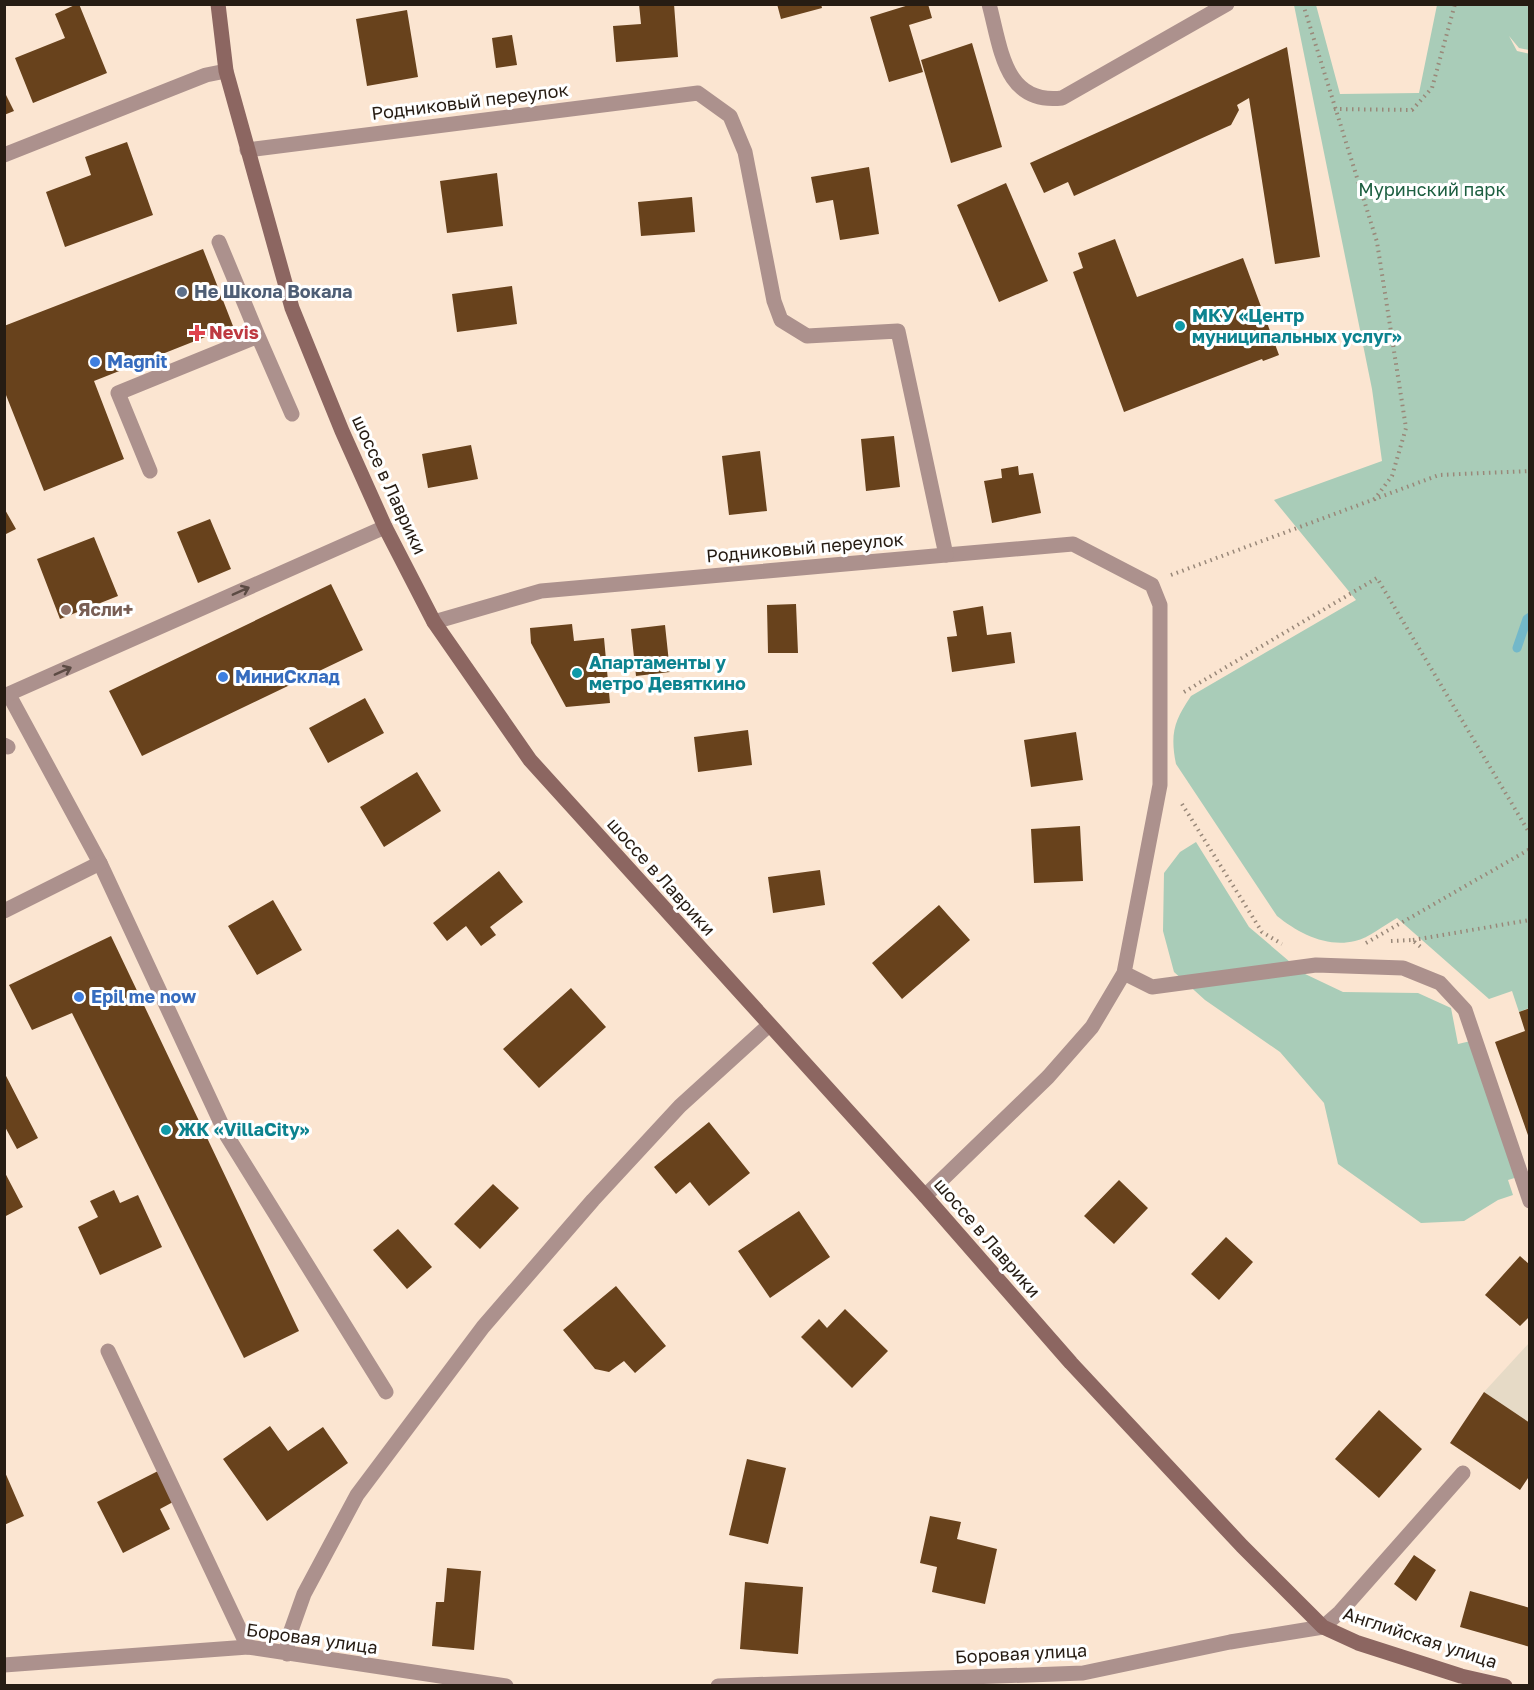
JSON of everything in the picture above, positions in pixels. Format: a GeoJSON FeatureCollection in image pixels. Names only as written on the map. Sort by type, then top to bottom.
{"type":"FeatureCollection","features":[{"type":"Feature","properties":{"kind":"street","name":"шоссе в Лаврики"},"geometry":{"type":"LineString","coordinates":[[218,4],[226,71],[292,308],[385,527],[434,622],[530,760],[768,1026],[925,1196],[1071,1363],[1242,1546],[1323,1627]]}},
{"type":"Feature","properties":{"kind":"street"},"geometry":{"type":"LineString","coordinates":[[989,4],[1010,77],[1027,94],[1045,100],[1062,98],[1227,4]]}},
{"type":"Feature","properties":{"kind":"street"},"geometry":{"type":"LineString","coordinates":[[4,155],[206,75],[226,71]]}},
{"type":"Feature","properties":{"kind":"street","name":"Родниковый переулок"},"geometry":{"type":"LineString","coordinates":[[247,150],[698,93],[730,116],[745,152],[774,301],[781,320],[807,336],[898,331],[946,555]]}},
{"type":"Feature","properties":{"kind":"street"},"geometry":{"type":"LineString","coordinates":[[219,242],[292,414]]}},
{"type":"Feature","properties":{"kind":"street"},"geometry":{"type":"LineString","coordinates":[[150,471],[118,393],[258,336]]}},
{"type":"Feature","properties":{"kind":"street"},"geometry":{"type":"LineString","coordinates":[[385,527],[7,695],[100,862],[227,1136],[386,1392]]}},
{"type":"Feature","properties":{"kind":"street","name":"Родниковый переулок"},"geometry":{"type":"LineString","coordinates":[[434,622],[541,591],[1074,544],[1152,585]]}},
{"type":"Feature","properties":{"kind":"street"},"geometry":{"type":"LineString","coordinates":[[925,1196],[1048,1077],[1092,1027],[1124,973],[1160,785],[1160,605],[1152,585]]}},
{"type":"Feature","properties":{"kind":"street"},"geometry":{"type":"LineString","coordinates":[[4,911],[100,862]]}},
{"type":"Feature","properties":{"kind":"street"},"geometry":{"type":"LineString","coordinates":[[1124,973],[1152,987],[1327,966],[1403,968],[1440,983],[1465,1010],[1530,1201]]}},
{"type":"Feature","properties":{"kind":"street"},"geometry":{"type":"LineString","coordinates":[[287,1654],[288,1639],[304,1594],[357,1495],[483,1327],[593,1200],[680,1106],[768,1026]]}},
{"type":"Feature","properties":{"kind":"street"},"geometry":{"type":"LineString","coordinates":[[108,1351],[248,1647]]}},
{"type":"Feature","properties":{"kind":"street"},"geometry":{"type":"LineString","coordinates":[[1323,1627],[1340,1612],[1463,1473]]}},
{"type":"Feature","properties":{"kind":"street","name":"Боровая улица"},"geometry":{"type":"LineString","coordinates":[[718,1686],[1084,1679],[1230,1642],[1323,1627]]}},
{"type":"Feature","properties":{"kind":"street","name":"Английская улица"},"geometry":{"type":"LineString","coordinates":[[1323,1627],[1358,1643],[1461,1676],[1505,1686]]}},
{"type":"Feature","properties":{"kind":"street","name":"Боровая улица"},"geometry":{"type":"LineString","coordinates":[[4,1665],[248,1647],[506,1686]]}},
{"type":"Feature","properties":{"kind":"path"},"geometry":{"type":"LineString","coordinates":[[1303,4],[1334,110],[1377,242],[1406,428],[1392,476],[1374,500]]}},
{"type":"Feature","properties":{"kind":"path"},"geometry":{"type":"LineString","coordinates":[[1334,110],[1412,110],[1432,88],[1455,4]]}},
{"type":"Feature","properties":{"kind":"path"},"geometry":{"type":"LineString","coordinates":[[1152,585],[1183,568],[1439,475],[1530,471]]}},
{"type":"Feature","properties":{"kind":"path"},"geometry":{"type":"LineString","coordinates":[[1160,706],[1377,578],[1530,834]]}},
{"type":"Feature","properties":{"kind":"path"},"geometry":{"type":"LineString","coordinates":[[1160,785],[1172,788],[1262,932],[1275,942],[1291,947]]}},
{"type":"Feature","properties":{"kind":"path"},"geometry":{"type":"LineString","coordinates":[[1377,942],[1365,943],[1530,849]]}},
{"type":"Feature","properties":{"kind":"path"},"geometry":{"type":"LineString","coordinates":[[1389,941],[1412,940],[1530,920]]}},
{"type":"Feature","properties":{"kind":"path"},"geometry":{"type":"LineString","coordinates":[[1412,940],[1430,955]]}},
{"type":"Feature","properties":{"kind":"path"},"geometry":{"type":"LineString","coordinates":[[1278,951],[1284,949]]}},
{"type":"Feature","properties":{"kind":"shaded area"},"geometry":{"type":"Polygon","coordinates":[[[1529,1343],[1529,1423],[1484,1392],[1529,1343]]]}},
{"type":"Feature","properties":{"kind":"green space","name":"Муринский парк"},"geometry":{"type":"Polygon","coordinates":[[[1294,5],[1316,5],[1340,94],[1419,93],[1437,5],[1529,5],[1529,50],[1519,48],[1509,36],[1517,51],[1530,54],[1529,1008],[1519,1012],[1512,991],[1489,999],[1397,918],[1366,937],[1344,943],[1313,938],[1285,922],[1277,916],[1176,764],[1173,744],[1175,728],[1191,696],[1356,600],[1274,500],[1382,461],[1372,389],[1294,5]]]}},
{"type":"Feature","properties":{"kind":"green space"},"geometry":{"type":"Polygon","coordinates":[[[1196,842],[1249,927],[1303,973],[1343,992],[1418,993],[1451,1008],[1458,1044],[1475,1040],[1521,1176],[1508,1180],[1513,1195],[1498,1200],[1464,1221],[1421,1223],[1338,1164],[1324,1103],[1280,1052],[1205,1000],[1174,972],[1163,931],[1164,873],[1180,852],[1196,842]]]}},
{"type":"Feature","properties":{"kind":"building"},"geometry":{"type":"Polygon","coordinates":[[[79,4],[107,73],[33,103],[15,58],[65,38],[55,14],[79,4]]]}},
{"type":"Feature","properties":{"kind":"building"},"geometry":{"type":"Polygon","coordinates":[[[639,4],[674,4],[678,57],[616,62],[613,26],[641,24],[639,4]]]}},
{"type":"Feature","properties":{"kind":"building"},"geometry":{"type":"Polygon","coordinates":[[[777,4],[821,4],[822,8],[781,19],[777,4]]]}},
{"type":"Feature","properties":{"kind":"building"},"geometry":{"type":"Polygon","coordinates":[[[912,4],[928,4],[932,18],[909,25],[923,72],[889,82],[870,17],[912,4]]]}},
{"type":"Feature","properties":{"kind":"building"},"geometry":{"type":"Polygon","coordinates":[[[407,10],[418,77],[367,86],[356,19],[407,10]]]}},
{"type":"Feature","properties":{"kind":"building"},"geometry":{"type":"Polygon","coordinates":[[[512,35],[517,65],[496,68],[492,38],[512,35]]]}},
{"type":"Feature","properties":{"kind":"building"},"geometry":{"type":"Polygon","coordinates":[[[972,43],[1002,147],[951,163],[921,60],[972,43]]]}},
{"type":"Feature","properties":{"kind":"building"},"geometry":{"type":"Polygon","coordinates":[[[1287,47],[1320,257],[1275,264],[1249,98],[1237,105],[1239,110],[1231,125],[1074,196],[1068,182],[1044,193],[1030,163],[1287,47]]]}},
{"type":"Feature","properties":{"kind":"building"},"geometry":{"type":"Polygon","coordinates":[[[4,91],[14,111],[4,115],[4,91]]]}},
{"type":"Feature","properties":{"kind":"building"},"geometry":{"type":"Polygon","coordinates":[[[127,142],[153,215],[65,247],[46,192],[91,175],[85,157],[127,142]]]}},
{"type":"Feature","properties":{"kind":"building"},"geometry":{"type":"Polygon","coordinates":[[[869,167],[879,234],[840,240],[833,200],[816,203],[811,177],[869,167]]]}},
{"type":"Feature","properties":{"kind":"building"},"geometry":{"type":"Polygon","coordinates":[[[497,173],[503,226],[447,233],[440,181],[497,173]]]}},
{"type":"Feature","properties":{"kind":"building"},"geometry":{"type":"Polygon","coordinates":[[[1006,183],[1048,281],[999,302],[957,205],[1006,183]]]}},
{"type":"Feature","properties":{"kind":"building"},"geometry":{"type":"Polygon","coordinates":[[[692,197],[695,232],[641,236],[638,202],[692,197]]]}},
{"type":"Feature","properties":{"kind":"building","name":"МКУ «Центр муниципальных услуг»"},"geometry":{"type":"Polygon","coordinates":[[[1115,239],[1137,297],[1243,258],[1279,355],[1263,361],[1262,359],[1124,412],[1073,272],[1083,268],[1078,253],[1115,239]]]}},
{"type":"Feature","properties":{"kind":"building"},"geometry":{"type":"Polygon","coordinates":[[[203,249],[233,326],[94,381],[124,459],[44,491],[4,390],[4,326],[203,249]]]}},
{"type":"Feature","properties":{"kind":"building"},"geometry":{"type":"Polygon","coordinates":[[[512,286],[517,324],[457,332],[452,294],[512,286]]]}},
{"type":"Feature","properties":{"kind":"building"},"geometry":{"type":"Polygon","coordinates":[[[894,436],[900,487],[866,491],[861,439],[894,436]]]}},
{"type":"Feature","properties":{"kind":"building"},"geometry":{"type":"Polygon","coordinates":[[[471,445],[478,479],[428,488],[422,454],[471,445]]]}},
{"type":"Feature","properties":{"kind":"building"},"geometry":{"type":"Polygon","coordinates":[[[760,451],[767,511],[729,515],[722,456],[760,451]]]}},
{"type":"Feature","properties":{"kind":"building"},"geometry":{"type":"Polygon","coordinates":[[[1018,466],[1019,475],[1033,473],[1041,513],[992,523],[984,481],[1002,478],[1001,469],[1018,466]]]}},
{"type":"Feature","properties":{"kind":"building"},"geometry":{"type":"Polygon","coordinates":[[[4,508],[16,529],[4,535],[4,508]]]}},
{"type":"Feature","properties":{"kind":"building"},"geometry":{"type":"Polygon","coordinates":[[[210,519],[231,569],[198,583],[177,532],[210,519]]]}},
{"type":"Feature","properties":{"kind":"building"},"geometry":{"type":"Polygon","coordinates":[[[94,537],[118,596],[60,619],[37,559],[94,537]]]}},
{"type":"Feature","properties":{"kind":"building"},"geometry":{"type":"Polygon","coordinates":[[[331,584],[363,650],[142,756],[109,691],[331,584]]]}},
{"type":"Feature","properties":{"kind":"building"},"geometry":{"type":"Polygon","coordinates":[[[796,604],[798,653],[768,653],[767,605],[796,604]]]}},
{"type":"Feature","properties":{"kind":"building"},"geometry":{"type":"Polygon","coordinates":[[[983,606],[987,635],[1011,632],[1015,663],[952,672],[947,637],[957,636],[953,611],[983,606]]]}},
{"type":"Feature","properties":{"kind":"building","name":"Апартаменты у метро Девяткино"},"geometry":{"type":"Polygon","coordinates":[[[572,624],[574,641],[604,638],[610,703],[566,707],[531,643],[530,628],[572,624]]]}},
{"type":"Feature","properties":{"kind":"building"},"geometry":{"type":"Polygon","coordinates":[[[665,625],[670,672],[636,676],[631,629],[665,625]]]}},
{"type":"Feature","properties":{"kind":"building"},"geometry":{"type":"Polygon","coordinates":[[[365,698],[384,733],[328,763],[309,728],[365,698]]]}},
{"type":"Feature","properties":{"kind":"building"},"geometry":{"type":"Polygon","coordinates":[[[748,730],[752,765],[698,772],[694,737],[748,730]]]}},
{"type":"Feature","properties":{"kind":"building"},"geometry":{"type":"Polygon","coordinates":[[[1076,732],[1083,780],[1031,787],[1024,740],[1076,732]]]}},
{"type":"Feature","properties":{"kind":"building"},"geometry":{"type":"Polygon","coordinates":[[[417,772],[441,811],[384,847],[360,807],[417,772]]]}},
{"type":"Feature","properties":{"kind":"building"},"geometry":{"type":"Polygon","coordinates":[[[1080,826],[1083,881],[1034,883],[1031,829],[1080,826]]]}},
{"type":"Feature","properties":{"kind":"building"},"geometry":{"type":"Polygon","coordinates":[[[820,870],[825,905],[773,913],[768,877],[820,870]]]}},
{"type":"Feature","properties":{"kind":"building"},"geometry":{"type":"Polygon","coordinates":[[[499,871],[523,902],[490,927],[496,935],[481,946],[466,926],[447,941],[433,923],[499,871]]]}},
{"type":"Feature","properties":{"kind":"building"},"geometry":{"type":"Polygon","coordinates":[[[273,900],[302,950],[257,975],[228,926],[273,900]]]}},
{"type":"Feature","properties":{"kind":"building"},"geometry":{"type":"Polygon","coordinates":[[[939,905],[970,940],[902,999],[872,963],[939,905]]]}},
{"type":"Feature","properties":{"kind":"building","name":"ЖК «VillaCity»"},"geometry":{"type":"Polygon","coordinates":[[[111,936],[299,1331],[244,1358],[72,1013],[32,1030],[9,985],[111,936]]]}},
{"type":"Feature","properties":{"kind":"building"},"geometry":{"type":"Polygon","coordinates":[[[571,988],[606,1027],[539,1088],[503,1049],[571,988]]]}},
{"type":"Feature","properties":{"kind":"building"},"geometry":{"type":"Polygon","coordinates":[[[1530,1008],[1529,1138],[1495,1042],[1525,1031],[1519,1012],[1530,1008]]]}},
{"type":"Feature","properties":{"kind":"building"},"geometry":{"type":"Polygon","coordinates":[[[4,1072],[38,1138],[17,1149],[4,1125],[4,1072]]]}},
{"type":"Feature","properties":{"kind":"building"},"geometry":{"type":"Polygon","coordinates":[[[709,1122],[750,1173],[709,1206],[690,1182],[676,1194],[654,1167],[709,1122]]]}},
{"type":"Feature","properties":{"kind":"building"},"geometry":{"type":"Polygon","coordinates":[[[4,1171],[23,1207],[4,1217],[4,1171]]]}},
{"type":"Feature","properties":{"kind":"building"},"geometry":{"type":"Polygon","coordinates":[[[1119,1180],[1148,1208],[1114,1244],[1084,1216],[1119,1180]]]}},
{"type":"Feature","properties":{"kind":"building"},"geometry":{"type":"Polygon","coordinates":[[[493,1184],[519,1208],[480,1249],[454,1224],[493,1184]]]}},
{"type":"Feature","properties":{"kind":"building"},"geometry":{"type":"Polygon","coordinates":[[[114,1190],[120,1203],[138,1195],[162,1247],[100,1275],[78,1227],[98,1217],[90,1201],[114,1190]]]}},
{"type":"Feature","properties":{"kind":"building"},"geometry":{"type":"Polygon","coordinates":[[[799,1211],[830,1257],[770,1298],[738,1251],[799,1211]]]}},
{"type":"Feature","properties":{"kind":"building"},"geometry":{"type":"Polygon","coordinates":[[[398,1229],[432,1267],[407,1289],[373,1250],[398,1229]]]}},
{"type":"Feature","properties":{"kind":"building"},"geometry":{"type":"Polygon","coordinates":[[[1226,1237],[1253,1262],[1219,1300],[1191,1274],[1226,1237]]]}},
{"type":"Feature","properties":{"kind":"building"},"geometry":{"type":"Polygon","coordinates":[[[1520,1256],[1530,1265],[1530,1316],[1520,1326],[1485,1295],[1520,1256]]]}},
{"type":"Feature","properties":{"kind":"building"},"geometry":{"type":"Polygon","coordinates":[[[616,1286],[666,1346],[635,1373],[624,1361],[609,1372],[595,1369],[563,1330],[616,1286]]]}},
{"type":"Feature","properties":{"kind":"building"},"geometry":{"type":"Polygon","coordinates":[[[845,1309],[888,1351],[852,1388],[801,1337],[819,1319],[827,1328],[845,1309]]]}},
{"type":"Feature","properties":{"kind":"building"},"geometry":{"type":"Polygon","coordinates":[[[1484,1392],[1530,1423],[1530,1475],[1520,1490],[1450,1443],[1484,1392]]]}},
{"type":"Feature","properties":{"kind":"building"},"geometry":{"type":"Polygon","coordinates":[[[1379,1410],[1422,1449],[1379,1498],[1335,1459],[1379,1410]]]}},
{"type":"Feature","properties":{"kind":"building"},"geometry":{"type":"Polygon","coordinates":[[[270,1426],[288,1451],[323,1427],[348,1463],[267,1521],[223,1459],[270,1426]]]}},
{"type":"Feature","properties":{"kind":"building"},"geometry":{"type":"Polygon","coordinates":[[[747,1459],[786,1468],[768,1544],[729,1535],[747,1459]]]}},
{"type":"Feature","properties":{"kind":"building"},"geometry":{"type":"Polygon","coordinates":[[[4,1470],[24,1516],[4,1525],[4,1470]]]}},
{"type":"Feature","properties":{"kind":"building"},"geometry":{"type":"Polygon","coordinates":[[[158,1471],[173,1502],[160,1509],[170,1529],[123,1553],[97,1502],[158,1471]]]}},
{"type":"Feature","properties":{"kind":"building"},"geometry":{"type":"Polygon","coordinates":[[[930,1516],[961,1522],[957,1539],[997,1549],[985,1604],[932,1592],[937,1567],[920,1563],[930,1516]]]}},
{"type":"Feature","properties":{"kind":"building"},"geometry":{"type":"Polygon","coordinates":[[[1414,1555],[1436,1570],[1416,1601],[1394,1584],[1414,1555]]]}},
{"type":"Feature","properties":{"kind":"building"},"geometry":{"type":"Polygon","coordinates":[[[447,1568],[481,1571],[474,1650],[432,1646],[436,1602],[444,1602],[447,1568]]]}},
{"type":"Feature","properties":{"kind":"building"},"geometry":{"type":"Polygon","coordinates":[[[745,1582],[803,1587],[798,1654],[740,1649],[745,1582]]]}},
{"type":"Feature","properties":{"kind":"building"},"geometry":{"type":"Polygon","coordinates":[[[1470,1591],[1530,1608],[1530,1647],[1460,1627],[1470,1591]]]}},
{"type":"Feature","properties":{"kind":"waterway"},"geometry":{"type":"LineString","coordinates":[[1517,648],[1527,619],[1530,617]]}},
{"type":"Feature","properties":{"kind":"place","name":"Не Школа Вокала"},"geometry":{"type":"Point","coordinates":[182,292]}},
{"type":"Feature","properties":{"kind":"place","name":"МКУ «Центр муниципальных услуг»"},"geometry":{"type":"Point","coordinates":[1180,326]}},
{"type":"Feature","properties":{"kind":"place","name":"Nevis"},"geometry":{"type":"Point","coordinates":[197,333]}},
{"type":"Feature","properties":{"kind":"place","name":"Magnit"},"geometry":{"type":"Point","coordinates":[95,362]}},
{"type":"Feature","properties":{"kind":"place","name":"Ясли+"},"geometry":{"type":"Point","coordinates":[66,610]}},
{"type":"Feature","properties":{"kind":"place","name":"Апартаменты у метро Девяткино"},"geometry":{"type":"Point","coordinates":[577,673]}},
{"type":"Feature","properties":{"kind":"place","name":"МиниСклад"},"geometry":{"type":"Point","coordinates":[223,677]}},
{"type":"Feature","properties":{"kind":"place","name":"Epil me now"},"geometry":{"type":"Point","coordinates":[79,997]}},
{"type":"Feature","properties":{"kind":"place","name":"ЖК «VillaCity»"},"geometry":{"type":"Point","coordinates":[166,1130]}}]}
